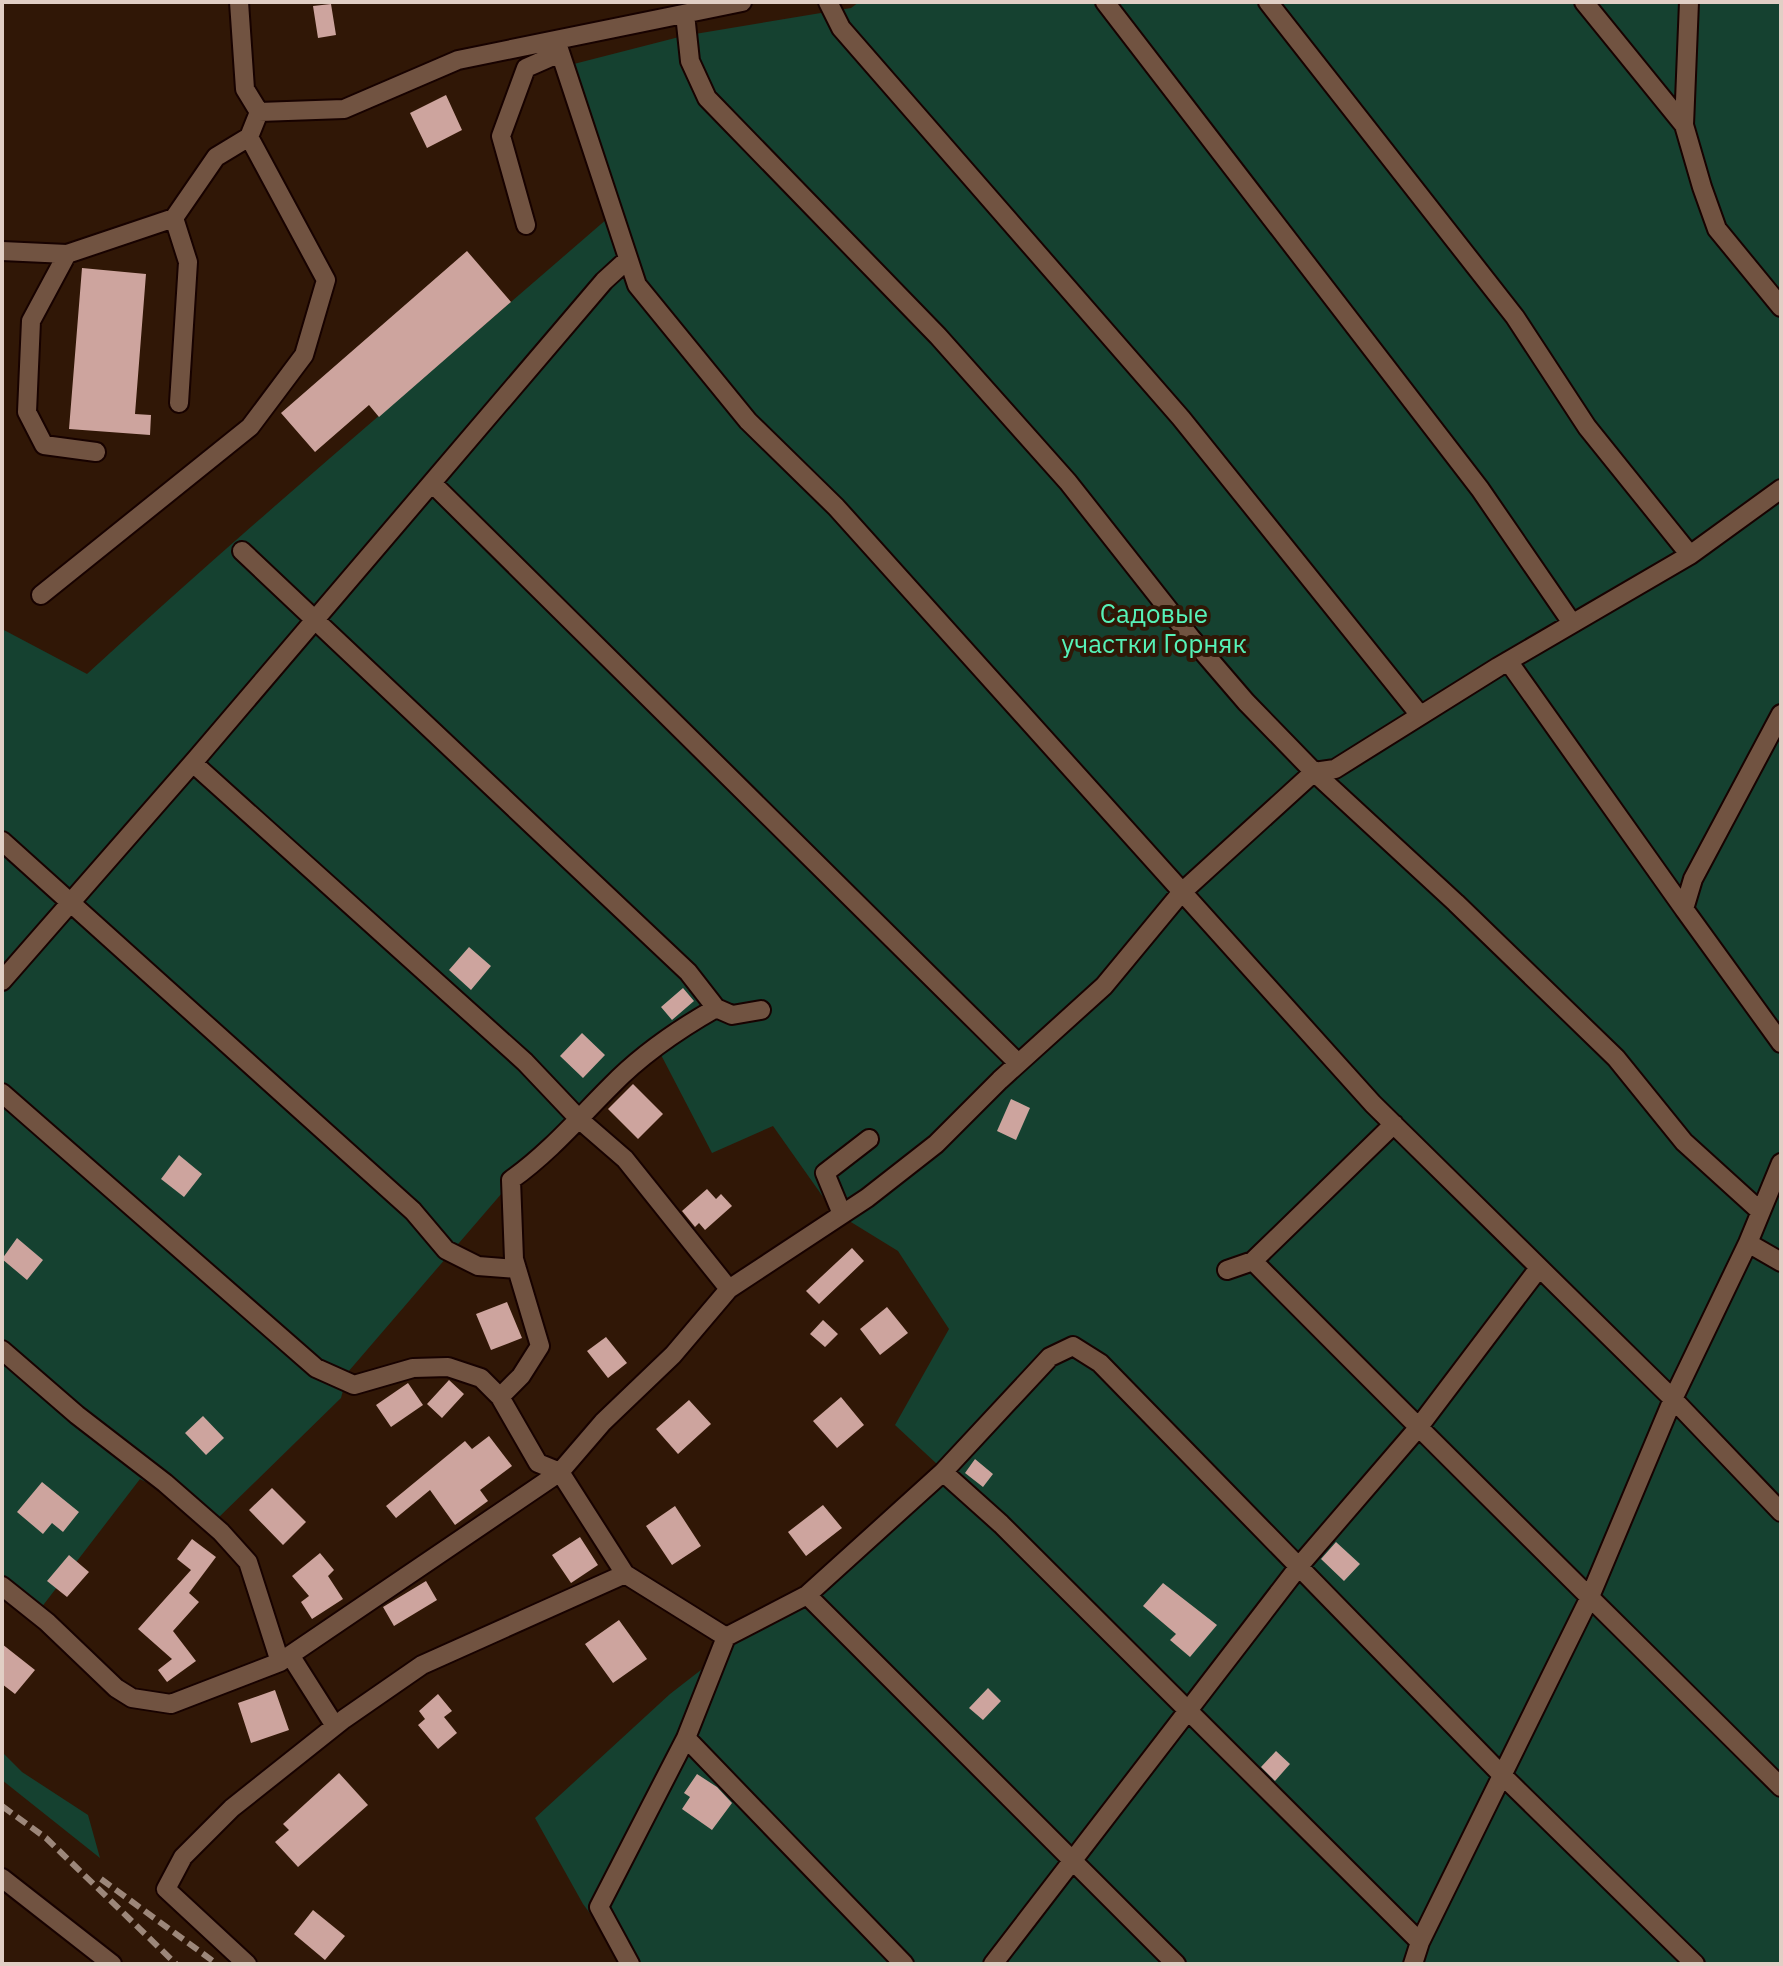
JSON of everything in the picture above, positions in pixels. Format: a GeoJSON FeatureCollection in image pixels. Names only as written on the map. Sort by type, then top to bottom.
{"type":"FeatureCollection","features":[{"type":"Feature","properties":{"kind":"street"},"geometry":{"type":"LineString","coordinates":[[239,2],[245,89],[259,112]]}},
{"type":"Feature","properties":{"kind":"street"},"geometry":{"type":"LineString","coordinates":[[259,112],[344,109],[458,60],[558,46],[742,2]]}},
{"type":"Feature","properties":{"kind":"street"},"geometry":{"type":"LineString","coordinates":[[828,2],[841,28],[1181,418],[1420,715]]}},
{"type":"Feature","properties":{"kind":"street"},"geometry":{"type":"LineString","coordinates":[[1105,2],[1480,489],[1572,623]]}},
{"type":"Feature","properties":{"kind":"street"},"geometry":{"type":"LineString","coordinates":[[1268,2],[1515,317],[1587,427],[1690,555]]}},
{"type":"Feature","properties":{"kind":"street"},"geometry":{"type":"LineString","coordinates":[[1584,2],[1684,125]]}},
{"type":"Feature","properties":{"kind":"street"},"geometry":{"type":"LineString","coordinates":[[1689,2],[1684,125],[1717,229],[1781,307]]}},
{"type":"Feature","properties":{"kind":"street"},"geometry":{"type":"LineString","coordinates":[[685,14],[690,61],[707,98],[938,336],[1068,482],[1200,649],[1246,702],[1314,772],[1456,903],[1616,1058],[1684,1142],[1760,1211]]}},
{"type":"Feature","properties":{"kind":"street"},"geometry":{"type":"LineString","coordinates":[[526,225],[501,136],[526,68],[558,46]]}},
{"type":"Feature","properties":{"kind":"street"},"geometry":{"type":"LineString","coordinates":[[558,46],[637,285],[748,421],[836,507],[1181,893],[1394,1124],[1673,1399],[1781,1512]]}},
{"type":"Feature","properties":{"kind":"street"},"geometry":{"type":"LineString","coordinates":[[2,251],[67,254],[174,218],[216,157],[249,137],[259,112]]}},
{"type":"Feature","properties":{"kind":"street"},"geometry":{"type":"LineString","coordinates":[[41,595],[250,427],[304,355],[326,280],[249,137]]}},
{"type":"Feature","properties":{"kind":"street"},"geometry":{"type":"LineString","coordinates":[[174,218],[188,262],[179,403]]}},
{"type":"Feature","properties":{"kind":"street"},"geometry":{"type":"LineString","coordinates":[[67,254],[31,321],[27,412],[44,445],[96,452]]}},
{"type":"Feature","properties":{"kind":"street"},"geometry":{"type":"LineString","coordinates":[[2,981],[193,763],[604,281],[627,260]]}},
{"type":"Feature","properties":{"kind":"street"},"geometry":{"type":"LineString","coordinates":[[432,483],[1018,1063]]}},
{"type":"Feature","properties":{"kind":"street"},"geometry":{"type":"LineString","coordinates":[[2,1586],[47,1622],[116,1688],[132,1698],[171,1704],[285,1659],[560,1472],[603,1422],[673,1355],[729,1289],[842,1214],[936,1144],[1018,1063],[1104,986],[1181,893],[1314,772],[1335,769],[1508,661],[1690,555],[1781,489]]}},
{"type":"Feature","properties":{"kind":"street"},"geometry":{"type":"LineString","coordinates":[[242,551],[688,972],[716,1008],[732,1015],[761,1010]]}},
{"type":"Feature","properties":{"kind":"street"},"geometry":{"type":"LineString","coordinates":[[1508,661],[1781,1043]]}},
{"type":"Feature","properties":{"kind":"street"},"geometry":{"type":"LineString","coordinates":[[1684,909],[1693,879],[1781,714]]}},
{"type":"Feature","properties":{"kind":"street"},"geometry":{"type":"LineString","coordinates":[[193,763],[514,1051],[580,1120],[625,1159],[729,1289]]}},
{"type":"Feature","properties":{"kind":"street"},"geometry":{"type":"LineString","coordinates":[[2,841],[413,1211],[446,1250],[478,1266],[517,1269]]}},
{"type":"Feature","properties":{"kind":"street"},"geometry":{"type":"LineString","coordinates":[[500,1397],[521,1376],[540,1346],[514,1259],[511,1180],[534,1164],[612,1084],[684,1026],[716,1008]]}},
{"type":"Feature","properties":{"kind":"street"},"geometry":{"type":"LineString","coordinates":[[2,1093],[316,1368],[354,1385],[413,1368],[448,1367],[481,1378],[500,1397],[538,1463],[560,1472],[625,1574],[726,1637]]}},
{"type":"Feature","properties":{"kind":"street"},"geometry":{"type":"LineString","coordinates":[[1227,1270],[1253,1261],[1394,1124]]}},
{"type":"Feature","properties":{"kind":"street"},"geometry":{"type":"LineString","coordinates":[[842,1214],[825,1173],[869,1139]]}},
{"type":"Feature","properties":{"kind":"street"},"geometry":{"type":"LineString","coordinates":[[1413,1964],[1420,1942],[1589,1599],[1673,1399],[1748,1243],[1781,1163]]}},
{"type":"Feature","properties":{"kind":"street"},"geometry":{"type":"LineString","coordinates":[[1748,1243],[1781,1262]]}},
{"type":"Feature","properties":{"kind":"street"},"geometry":{"type":"LineString","coordinates":[[1253,1261],[1781,1787]]}},
{"type":"Feature","properties":{"kind":"street"},"geometry":{"type":"LineString","coordinates":[[993,1964],[1300,1565],[1418,1428],[1539,1268]]}},
{"type":"Feature","properties":{"kind":"street"},"geometry":{"type":"LineString","coordinates":[[630,1964],[599,1907],[686,1738],[726,1637],[807,1595],[943,1472],[1050,1357],[1073,1346],[1100,1363],[1502,1775],[1695,1964]]}},
{"type":"Feature","properties":{"kind":"street"},"geometry":{"type":"LineString","coordinates":[[2,1350],[77,1415],[165,1483],[221,1532],[248,1562],[285,1659],[335,1726]]}},
{"type":"Feature","properties":{"kind":"street"},"geometry":{"type":"LineString","coordinates":[[943,1472],[1001,1524],[1186,1712],[1420,1942]]}},
{"type":"Feature","properties":{"kind":"street"},"geometry":{"type":"LineString","coordinates":[[247,1964],[166,1889],[183,1857],[232,1808],[335,1726],[422,1665],[625,1574]]}},
{"type":"Feature","properties":{"kind":"street"},"geometry":{"type":"LineString","coordinates":[[807,1595],[1176,1964]]}},
{"type":"Feature","properties":{"kind":"street"},"geometry":{"type":"LineString","coordinates":[[686,1738],[904,1964]]}},
{"type":"Feature","properties":{"kind":"street"},"geometry":{"type":"LineString","coordinates":[[2,1878],[112,1964]]}},
{"type":"Feature","properties":{"kind":"green space","name":"Садовые участки Горняк"},"geometry":{"type":"Polygon","coordinates":[[[859,2],[1781,2],[1781,1964],[628,1964],[583,1904],[535,1818],[670,1694],[804,1590],[938,1465],[895,1425],[949,1329],[898,1251],[833,1211],[773,1126],[712,1153],[659,1051],[551,1136],[348,1372],[341,1398],[217,1519],[140,1479],[41,1608],[2,1576],[2,629],[87,674],[281,501],[608,218],[566,66],[683,36],[851,8],[859,2]]]}},
{"type":"Feature","properties":{"kind":"green space"},"geometry":{"type":"Polygon","coordinates":[[[2,1752],[22,1772],[88,1815],[100,1858],[2,1780],[2,1752]]]}},
{"type":"Feature","properties":{"kind":"building"},"geometry":{"type":"Polygon","coordinates":[[[331,4],[336,35],[318,38],[313,6],[331,4]]]}},
{"type":"Feature","properties":{"kind":"building"},"geometry":{"type":"Polygon","coordinates":[[[446,95],[462,130],[427,148],[410,113],[446,95]]]}},
{"type":"Feature","properties":{"kind":"building"},"geometry":{"type":"Polygon","coordinates":[[[467,251],[511,302],[379,417],[369,405],[315,452],[281,413],[467,251]]]}},
{"type":"Feature","properties":{"kind":"building"},"geometry":{"type":"Polygon","coordinates":[[[82,268],[146,274],[135,414],[151,415],[150,435],[69,429],[82,268]]]}},
{"type":"Feature","properties":{"kind":"building"},"geometry":{"type":"Polygon","coordinates":[[[469,947],[491,966],[471,990],[449,970],[469,947]]]}},
{"type":"Feature","properties":{"kind":"building"},"geometry":{"type":"Polygon","coordinates":[[[683,988],[694,1001],[672,1020],[661,1007],[683,988]]]}},
{"type":"Feature","properties":{"kind":"building"},"geometry":{"type":"Polygon","coordinates":[[[582,1033],[605,1055],[583,1078],[560,1056],[582,1033]]]}},
{"type":"Feature","properties":{"kind":"building"},"geometry":{"type":"Polygon","coordinates":[[[633,1084],[663,1114],[638,1139],[608,1109],[633,1084]]]}},
{"type":"Feature","properties":{"kind":"building"},"geometry":{"type":"Polygon","coordinates":[[[1011,1099],[1030,1108],[1016,1140],[997,1131],[1011,1099]]]}},
{"type":"Feature","properties":{"kind":"building"},"geometry":{"type":"Polygon","coordinates":[[[179,1155],[202,1174],[184,1197],[161,1179],[179,1155]]]}},
{"type":"Feature","properties":{"kind":"building"},"geometry":{"type":"Polygon","coordinates":[[[707,1189],[716,1199],[721,1194],[732,1206],[705,1230],[699,1223],[695,1227],[682,1211],[707,1189]]]}},
{"type":"Feature","properties":{"kind":"building"},"geometry":{"type":"Polygon","coordinates":[[[17,1238],[43,1260],[27,1280],[2,1259],[17,1238]]]}},
{"type":"Feature","properties":{"kind":"building"},"geometry":{"type":"Polygon","coordinates":[[[852,1248],[864,1261],[819,1304],[806,1291],[852,1248]]]}},
{"type":"Feature","properties":{"kind":"building"},"geometry":{"type":"Polygon","coordinates":[[[507,1302],[522,1338],[491,1350],[476,1314],[507,1302]]]}},
{"type":"Feature","properties":{"kind":"building"},"geometry":{"type":"Polygon","coordinates":[[[887,1307],[908,1333],[880,1355],[860,1329],[887,1307]]]}},
{"type":"Feature","properties":{"kind":"building"},"geometry":{"type":"Polygon","coordinates":[[[823,1320],[838,1334],[825,1347],[810,1334],[823,1320]]]}},
{"type":"Feature","properties":{"kind":"building"},"geometry":{"type":"Polygon","coordinates":[[[606,1337],[627,1363],[608,1378],[587,1351],[606,1337]]]}},
{"type":"Feature","properties":{"kind":"building"},"geometry":{"type":"Polygon","coordinates":[[[449,1380],[464,1394],[442,1418],[427,1404],[449,1380]]]}},
{"type":"Feature","properties":{"kind":"building"},"geometry":{"type":"Polygon","coordinates":[[[408,1383],[423,1405],[391,1427],[376,1405],[408,1383]]]}},
{"type":"Feature","properties":{"kind":"building"},"geometry":{"type":"Polygon","coordinates":[[[841,1397],[864,1425],[837,1448],[813,1421],[841,1397]]]}},
{"type":"Feature","properties":{"kind":"building"},"geometry":{"type":"Polygon","coordinates":[[[689,1400],[711,1424],[678,1454],[656,1429],[689,1400]]]}},
{"type":"Feature","properties":{"kind":"building"},"geometry":{"type":"Polygon","coordinates":[[[203,1416],[224,1438],[206,1455],[185,1433],[203,1416]]]}},
{"type":"Feature","properties":{"kind":"building"},"geometry":{"type":"Polygon","coordinates":[[[489,1436],[512,1466],[480,1490],[488,1501],[455,1525],[430,1490],[396,1518],[386,1506],[465,1441],[472,1449],[489,1436]]]}},
{"type":"Feature","properties":{"kind":"building"},"geometry":{"type":"Polygon","coordinates":[[[975,1459],[993,1474],[983,1487],[965,1473],[975,1459]]]}},
{"type":"Feature","properties":{"kind":"building"},"geometry":{"type":"Polygon","coordinates":[[[42,1482],[79,1512],[63,1532],[52,1523],[43,1534],[17,1512],[42,1482]]]}},
{"type":"Feature","properties":{"kind":"building"},"geometry":{"type":"Polygon","coordinates":[[[272,1488],[306,1522],[283,1545],[249,1510],[272,1488]]]}},
{"type":"Feature","properties":{"kind":"building"},"geometry":{"type":"Polygon","coordinates":[[[823,1505],[842,1528],[806,1556],[788,1532],[823,1505]]]}},
{"type":"Feature","properties":{"kind":"building"},"geometry":{"type":"Polygon","coordinates":[[[675,1506],[701,1546],[672,1565],[646,1526],[675,1506]]]}},
{"type":"Feature","properties":{"kind":"building"},"geometry":{"type":"Polygon","coordinates":[[[580,1537],[598,1565],[571,1583],[552,1555],[580,1537]]]}},
{"type":"Feature","properties":{"kind":"building"},"geometry":{"type":"Polygon","coordinates":[[[192,1539],[216,1557],[189,1593],[199,1602],[173,1631],[196,1661],[167,1682],[158,1670],[172,1659],[138,1629],[191,1570],[177,1559],[192,1539]]]}},
{"type":"Feature","properties":{"kind":"building"},"geometry":{"type":"Polygon","coordinates":[[[1336,1542],[1360,1564],[1344,1581],[1321,1559],[1336,1542]]]}},
{"type":"Feature","properties":{"kind":"building"},"geometry":{"type":"Polygon","coordinates":[[[320,1553],[334,1570],[328,1576],[343,1599],[312,1619],[301,1602],[309,1596],[292,1576],[320,1553]]]}},
{"type":"Feature","properties":{"kind":"building"},"geometry":{"type":"Polygon","coordinates":[[[69,1555],[89,1572],[67,1597],[47,1581],[69,1555]]]}},
{"type":"Feature","properties":{"kind":"building"},"geometry":{"type":"Polygon","coordinates":[[[426,1581],[437,1600],[394,1626],[383,1607],[426,1581]]]}},
{"type":"Feature","properties":{"kind":"building"},"geometry":{"type":"Polygon","coordinates":[[[1163,1583],[1217,1625],[1190,1657],[1170,1640],[1176,1634],[1143,1606],[1163,1583]]]}},
{"type":"Feature","properties":{"kind":"building"},"geometry":{"type":"Polygon","coordinates":[[[619,1620],[647,1659],[613,1683],[585,1644],[619,1620]]]}},
{"type":"Feature","properties":{"kind":"building"},"geometry":{"type":"Polygon","coordinates":[[[2,1644],[35,1670],[15,1694],[2,1684],[2,1644]]]}},
{"type":"Feature","properties":{"kind":"building"},"geometry":{"type":"Polygon","coordinates":[[[988,1688],[1001,1701],[983,1720],[969,1708],[988,1688]]]}},
{"type":"Feature","properties":{"kind":"building"},"geometry":{"type":"Polygon","coordinates":[[[275,1690],[289,1730],[251,1743],[238,1703],[275,1690]]]}},
{"type":"Feature","properties":{"kind":"building"},"geometry":{"type":"Polygon","coordinates":[[[438,1694],[452,1711],[444,1717],[457,1733],[438,1749],[418,1725],[425,1719],[419,1711],[438,1694]]]}},
{"type":"Feature","properties":{"kind":"building"},"geometry":{"type":"Polygon","coordinates":[[[1276,1751],[1290,1764],[1275,1781],[1261,1767],[1276,1751]]]}},
{"type":"Feature","properties":{"kind":"building"},"geometry":{"type":"Polygon","coordinates":[[[339,1773],[368,1805],[298,1867],[275,1842],[289,1830],[283,1824],[339,1773]]]}},
{"type":"Feature","properties":{"kind":"building"},"geometry":{"type":"Polygon","coordinates":[[[697,1774],[717,1787],[732,1803],[712,1830],[682,1809],[690,1797],[684,1793],[697,1774]]]}},
{"type":"Feature","properties":{"kind":"building"},"geometry":{"type":"Polygon","coordinates":[[[313,1910],[345,1936],[325,1960],[294,1934],[313,1910]]]}},
{"type":"Feature","properties":{"kind":"railway"},"geometry":{"type":"LineString","coordinates":[[2,1806],[46,1838],[176,1964]]}},
{"type":"Feature","properties":{"kind":"railway"},"geometry":{"type":"LineString","coordinates":[[101,1879],[217,1964]]}}]}
